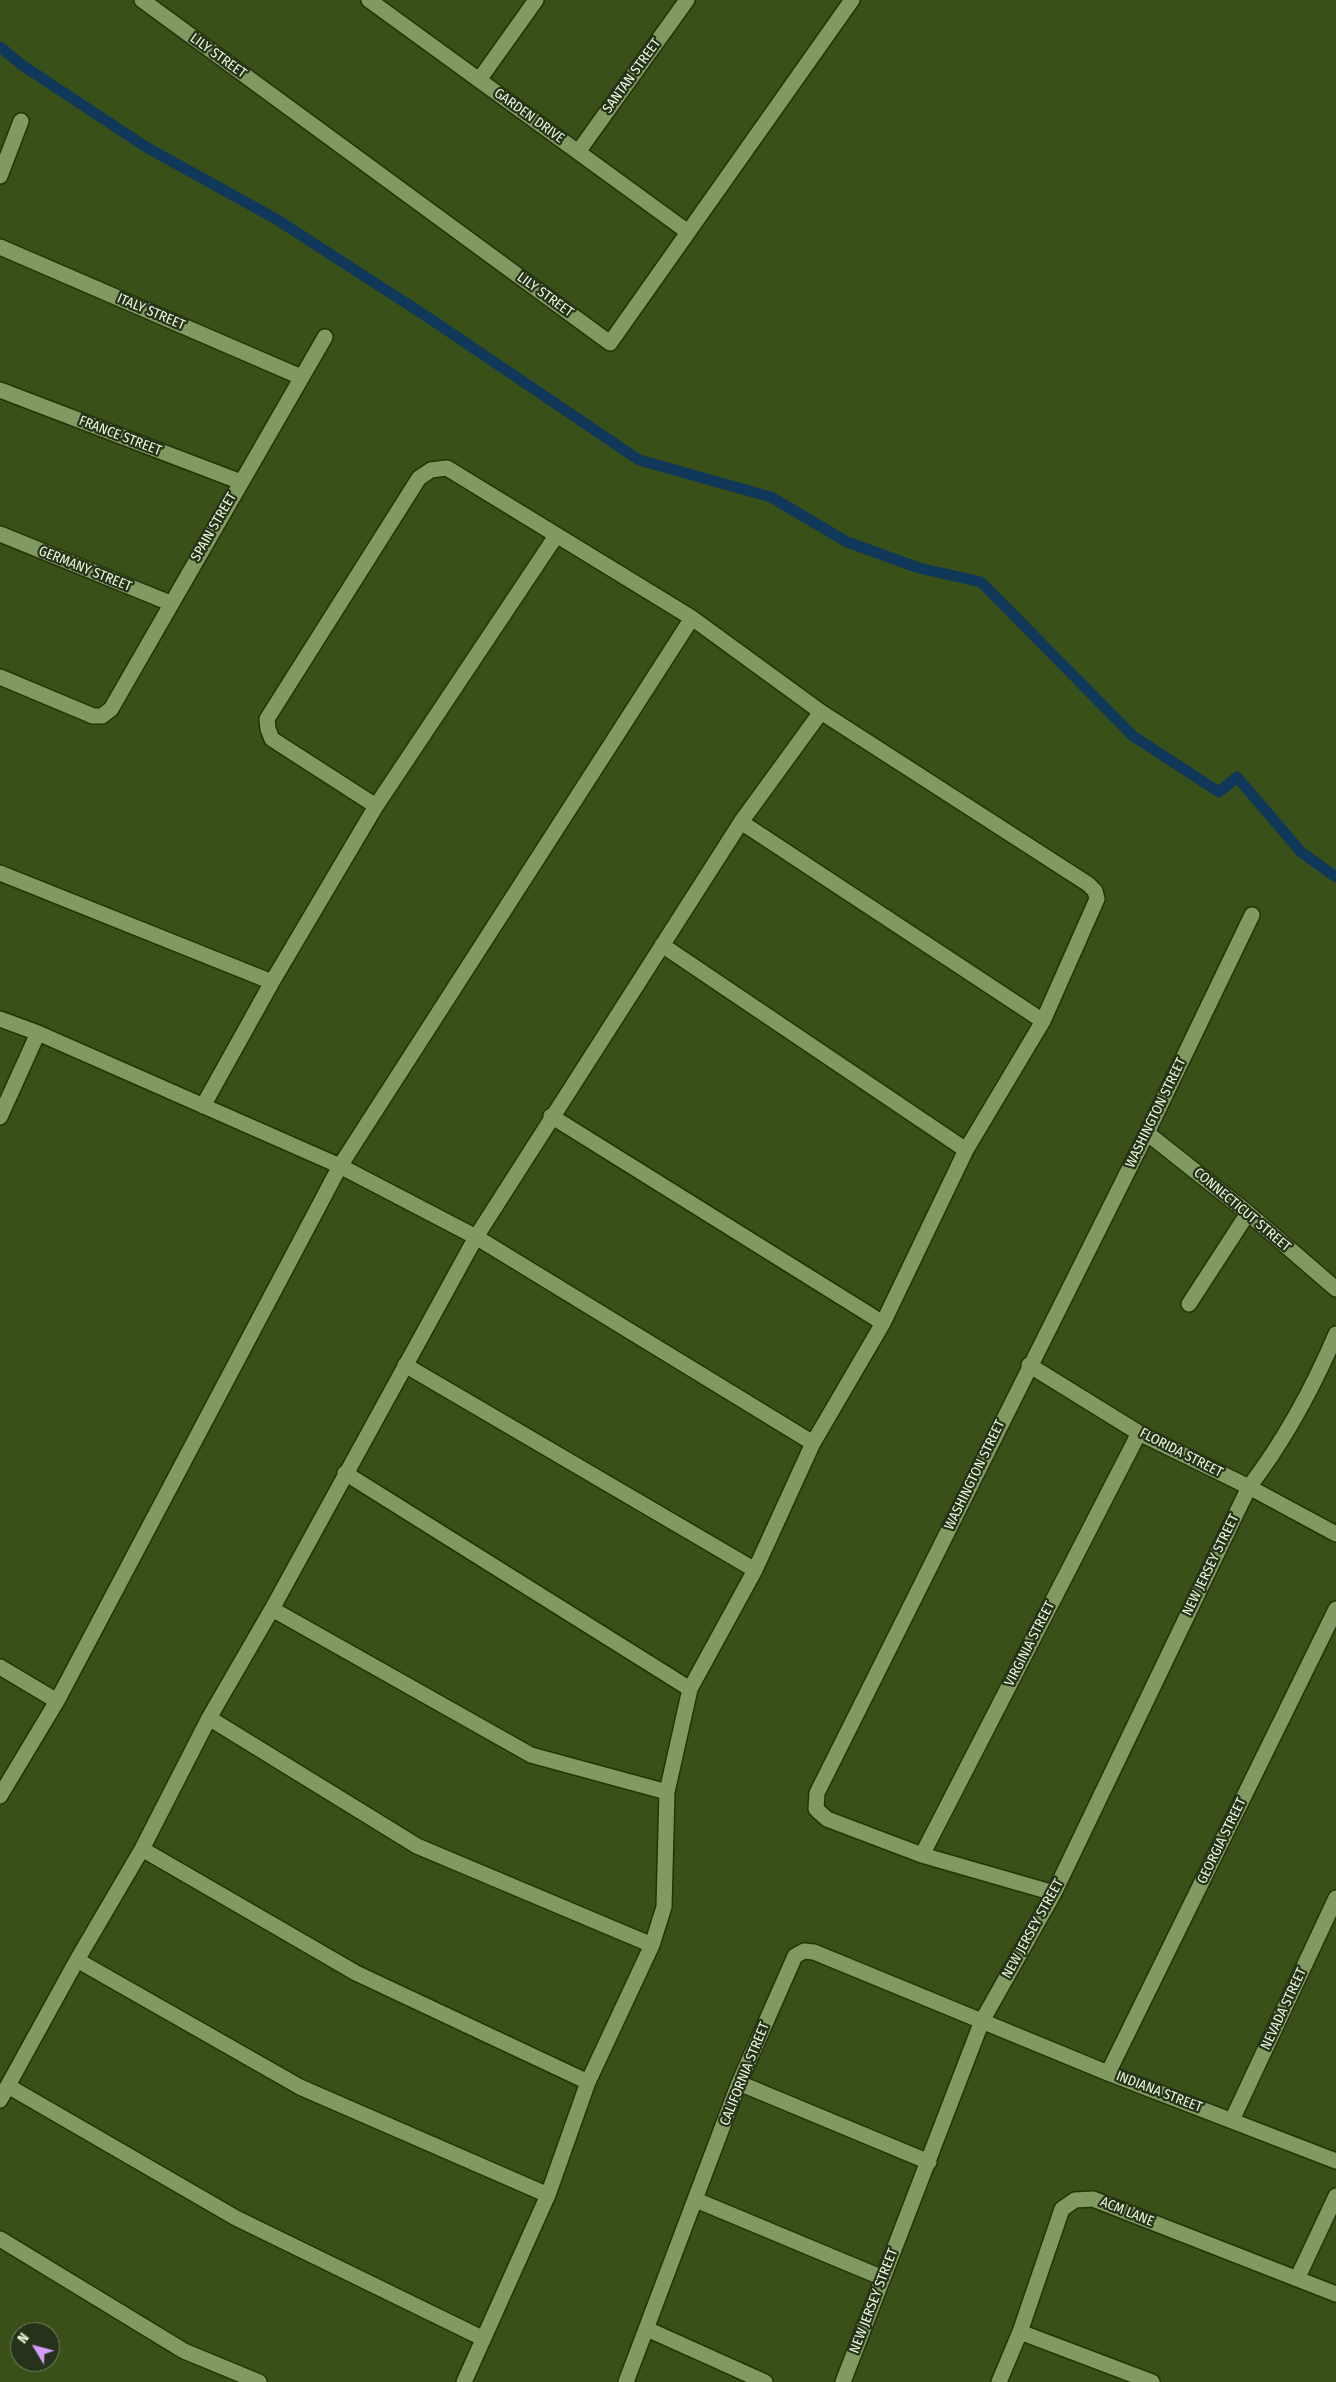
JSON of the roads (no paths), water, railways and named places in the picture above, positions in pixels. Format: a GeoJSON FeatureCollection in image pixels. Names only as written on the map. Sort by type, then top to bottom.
{"type":"FeatureCollection","features":[{"type":"Feature","properties":{"kind":"street","name":"LILY STREET"},"geometry":{"type":"LineString","coordinates":[[142,0],[610,343],[852,0]]}},
{"type":"Feature","properties":{"kind":"street"},"geometry":{"type":"LineString","coordinates":[[480,80],[536,0]]}},
{"type":"Feature","properties":{"kind":"street","name":"SANTAN STREET"},"geometry":{"type":"LineString","coordinates":[[578,152],[687,0]]}},
{"type":"Feature","properties":{"kind":"street","name":"GARDEN DRIVE"},"geometry":{"type":"LineString","coordinates":[[376,2],[688,232]]}},
{"type":"Feature","properties":{"kind":"street"},"geometry":{"type":"LineString","coordinates":[[0,176],[21,121]]}},
{"type":"Feature","properties":{"kind":"street","name":"ITALY STREET"},"geometry":{"type":"LineString","coordinates":[[0,247],[301,377]]}},
{"type":"Feature","properties":{"kind":"street","name":"SPAIN STREET"},"geometry":{"type":"LineString","coordinates":[[0,677],[93,716],[102,716],[111,709],[170,603],[325,337]]}},
{"type":"Feature","properties":{"kind":"street","name":"FRANCE STREET"},"geometry":{"type":"LineString","coordinates":[[0,390],[241,482]]}},
{"type":"Feature","properties":{"kind":"street"},"geometry":{"type":"LineString","coordinates":[[376,806],[272,739],[268,729],[268,719],[420,478],[431,470],[447,468],[692,618],[821,712],[1088,884],[1095,891],[1097,899],[1043,1021],[966,1150],[884,1323],[813,1443],[755,1570],[690,1689],[667,1792],[664,1908],[652,1945],[588,2082],[548,2195],[482,2338],[464,2382]]}},
{"type":"Feature","properties":{"kind":"street","name":"GERMANY STREET"},"geometry":{"type":"LineString","coordinates":[[0,534],[170,603]]}},
{"type":"Feature","properties":{"kind":"street"},"geometry":{"type":"LineString","coordinates":[[203,1106],[272,982],[376,806],[556,536]]}},
{"type":"Feature","properties":{"kind":"street"},"geometry":{"type":"LineString","coordinates":[[0,1796],[57,1701],[340,1166],[692,618]]}},
{"type":"Feature","properties":{"kind":"street"},"geometry":{"type":"LineString","coordinates":[[0,2100],[77,1960],[142,1849],[209,1718],[272,1609],[476,1237],[551,1116],[741,822],[821,712]]}},
{"type":"Feature","properties":{"kind":"street"},"geometry":{"type":"LineString","coordinates":[[741,822],[1043,1021]]}},
{"type":"Feature","properties":{"kind":"street"},"geometry":{"type":"LineString","coordinates":[[0,873],[272,982]]}},
{"type":"Feature","properties":{"kind":"street","name":"WASHINGTON STREET"},"geometry":{"type":"LineString","coordinates":[[1054,1893],[922,1855],[827,1819],[816,1809],[817,1793],[1147,1133],[1252,915]]}},
{"type":"Feature","properties":{"kind":"street"},"geometry":{"type":"LineString","coordinates":[[662,945],[966,1150]]}},
{"type":"Feature","properties":{"kind":"street"},"geometry":{"type":"LineString","coordinates":[[0,1019],[38,1033],[340,1166],[476,1237],[813,1443]]}},
{"type":"Feature","properties":{"kind":"street"},"geometry":{"type":"LineString","coordinates":[[0,1117],[38,1033]]}},
{"type":"Feature","properties":{"kind":"street"},"geometry":{"type":"LineString","coordinates":[[551,1116],[884,1323]]}},
{"type":"Feature","properties":{"kind":"street","name":"CONNECTICUT STREET"},"geometry":{"type":"LineString","coordinates":[[1147,1133],[1248,1213],[1336,1289]]}},
{"type":"Feature","properties":{"kind":"street"},"geometry":{"type":"LineString","coordinates":[[1189,1304],[1248,1213]]}},
{"type":"Feature","properties":{"kind":"street","name":"NEW JERSEY STREET"},"geometry":{"type":"LineString","coordinates":[[843,2382],[982,2021],[1054,1893],[1249,1487],[1268,1462],[1319,1376],[1336,1334]]}},
{"type":"Feature","properties":{"kind":"street"},"geometry":{"type":"LineString","coordinates":[[405,1365],[755,1570]]}},
{"type":"Feature","properties":{"kind":"street","name":"FLORIDA STREET"},"geometry":{"type":"LineString","coordinates":[[1030,1365],[1139,1433],[1249,1487],[1336,1534]]}},
{"type":"Feature","properties":{"kind":"street","name":"VIRGINIA STREET"},"geometry":{"type":"LineString","coordinates":[[922,1855],[1139,1433]]}},
{"type":"Feature","properties":{"kind":"street"},"geometry":{"type":"LineString","coordinates":[[345,1474],[690,1689]]}},
{"type":"Feature","properties":{"kind":"street"},"geometry":{"type":"LineString","coordinates":[[272,1609],[531,1755],[667,1792]]}},
{"type":"Feature","properties":{"kind":"street","name":"GEORGIA STREET"},"geometry":{"type":"LineString","coordinates":[[1108,2073],[1336,1609]]}},
{"type":"Feature","properties":{"kind":"street"},"geometry":{"type":"LineString","coordinates":[[0,1668],[57,1701]]}},
{"type":"Feature","properties":{"kind":"street"},"geometry":{"type":"LineString","coordinates":[[209,1718],[417,1846],[652,1945]]}},
{"type":"Feature","properties":{"kind":"street"},"geometry":{"type":"LineString","coordinates":[[142,1849],[356,1972],[588,2082]]}},
{"type":"Feature","properties":{"kind":"street","name":"NEVADA STREET"},"geometry":{"type":"LineString","coordinates":[[1232,2120],[1336,1898]]}},
{"type":"Feature","properties":{"kind":"street","name":"CALIFORNIA STREET"},"geometry":{"type":"LineString","coordinates":[[626,2382],[739,2083],[796,1956],[804,1951],[814,1952],[982,2021]]}},
{"type":"Feature","properties":{"kind":"street"},"geometry":{"type":"LineString","coordinates":[[77,1960],[300,2087],[548,2195]]}},
{"type":"Feature","properties":{"kind":"street","name":"INDIANA STREET"},"geometry":{"type":"LineString","coordinates":[[982,2021],[1108,2073],[1336,2161]]}},
{"type":"Feature","properties":{"kind":"street"},"geometry":{"type":"LineString","coordinates":[[739,2083],[929,2162]]}},
{"type":"Feature","properties":{"kind":"street"},"geometry":{"type":"LineString","coordinates":[[8,2086],[236,2218],[482,2338]]}},
{"type":"Feature","properties":{"kind":"street"},"geometry":{"type":"LineString","coordinates":[[1297,2279],[1336,2196]]}},
{"type":"Feature","properties":{"kind":"street","name":"ACM LANE"},"geometry":{"type":"LineString","coordinates":[[999,2382],[1020,2332],[1062,2209],[1075,2200],[1094,2199],[1336,2294]]}},
{"type":"Feature","properties":{"kind":"street"},"geometry":{"type":"LineString","coordinates":[[696,2200],[883,2278]]}},
{"type":"Feature","properties":{"kind":"street"},"geometry":{"type":"LineString","coordinates":[[0,2239],[184,2352],[259,2382]]}},
{"type":"Feature","properties":{"kind":"street"},"geometry":{"type":"LineString","coordinates":[[647,2329],[765,2382]]}},
{"type":"Feature","properties":{"kind":"street"},"geometry":{"type":"LineString","coordinates":[[1020,2332],[1131,2378],[1152,2382]]}},
{"type":"Feature","properties":{"kind":"waterway"},"geometry":{"type":"LineString","coordinates":[[0,47],[22,65],[146,147],[276,219],[426,316],[639,460],[771,497],[847,542],[919,568],[981,582],[1133,736],[1219,792],[1237,777],[1301,852],[1336,877]]}}]}
